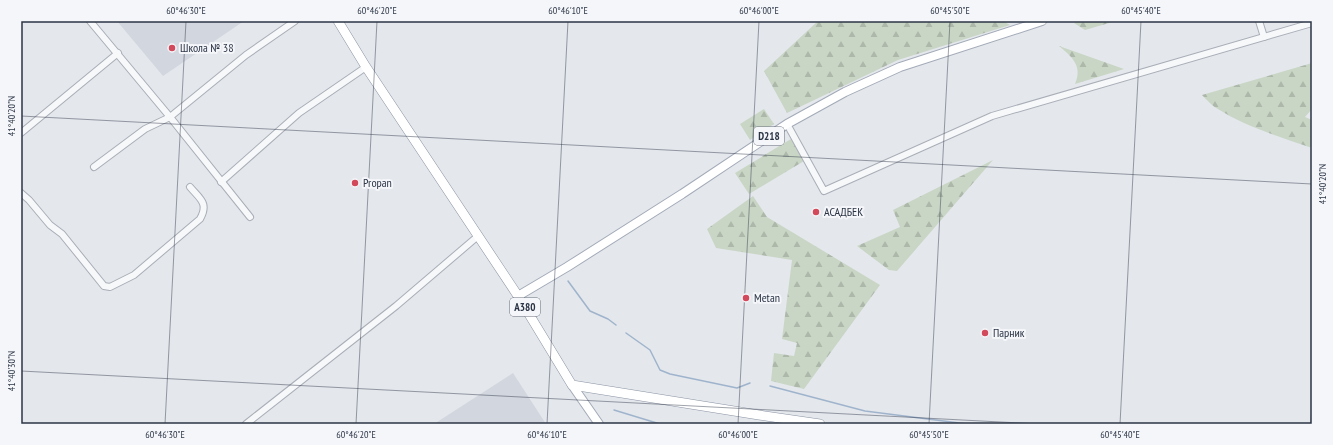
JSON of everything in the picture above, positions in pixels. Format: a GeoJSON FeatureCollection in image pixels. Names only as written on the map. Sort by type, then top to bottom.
{"type":"FeatureCollection","features":[{"type":"Feature","properties":{"kind":"highway","name":"A380"},"geometry":{"type":"LineString","coordinates":[[338,21],[366,67],[518,296],[572,384]]}},
{"type":"Feature","properties":{"kind":"highway"},"geometry":{"type":"LineString","coordinates":[[572,384],[820,424]]}},
{"type":"Feature","properties":{"kind":"main road","name":"D218"},"geometry":{"type":"LineString","coordinates":[[518,296],[567,267],[682,194],[788,124],[845,92],[900,67],[1038,21]]}},
{"type":"Feature","properties":{"kind":"main road"},"geometry":{"type":"LineString","coordinates":[[572,384],[599,424]]}},
{"type":"Feature","properties":{"kind":"street"},"geometry":{"type":"LineString","coordinates":[[90,21],[118,53],[250,217]]}},
{"type":"Feature","properties":{"kind":"street"},"geometry":{"type":"LineString","coordinates":[[94,167],[145,129],[170,117],[246,56],[295,21]]}},
{"type":"Feature","properties":{"kind":"street"},"geometry":{"type":"LineString","coordinates":[[1260,21],[1264,36]]}},
{"type":"Feature","properties":{"kind":"street"},"geometry":{"type":"LineString","coordinates":[[788,124],[824,191],[992,116],[1312,23]]}},
{"type":"Feature","properties":{"kind":"street"},"geometry":{"type":"LineString","coordinates":[[21,133],[118,53]]}},
{"type":"Feature","properties":{"kind":"street"},"geometry":{"type":"LineString","coordinates":[[222,182],[299,113],[366,67]]}},
{"type":"Feature","properties":{"kind":"street"},"geometry":{"type":"LineString","coordinates":[[21,193],[29,200],[50,225],[62,234],[104,286],[110,287],[134,275],[200,219],[205,211],[203,203],[190,187]]}},
{"type":"Feature","properties":{"kind":"street"},"geometry":{"type":"LineString","coordinates":[[246,424],[396,306],[478,236]]}},
{"type":"Feature","properties":{"kind":"shaded area","name":"Школа № 38"},"geometry":{"type":"Polygon","coordinates":[[[117,21],[244,21],[163,76],[117,21]]]}},
{"type":"Feature","properties":{"kind":"shaded area"},"geometry":{"type":"Polygon","coordinates":[[[513,373],[546,424],[434,424],[513,373]]]}},
{"type":"Feature","properties":{"kind":"green space"},"geometry":{"type":"Polygon","coordinates":[[[818,21],[1003,21],[1010,25],[898,60],[787,113],[764,71],[818,21]]]}},
{"type":"Feature","properties":{"kind":"green space"},"geometry":{"type":"Polygon","coordinates":[[[1080,21],[1116,21],[1085,30],[1074,23],[1080,21]]]}},
{"type":"Feature","properties":{"kind":"green space"},"geometry":{"type":"Polygon","coordinates":[[[1059,46],[1124,69],[1075,84],[1078,72],[1075,62],[1059,46]]]}},
{"type":"Feature","properties":{"kind":"green space"},"geometry":{"type":"Polygon","coordinates":[[[1312,63],[1312,109],[1305,117],[1312,120],[1312,148],[1240,121],[1216,108],[1202,95],[1312,63]]]}},
{"type":"Feature","properties":{"kind":"green space"},"geometry":{"type":"Polygon","coordinates":[[[764,109],[774,124],[750,140],[740,124],[764,109]]]}},
{"type":"Feature","properties":{"kind":"green space"},"geometry":{"type":"Polygon","coordinates":[[[791,139],[804,161],[749,194],[735,173],[791,139]]]}},
{"type":"Feature","properties":{"kind":"green space"},"geometry":{"type":"Polygon","coordinates":[[[993,160],[897,271],[889,270],[857,246],[900,227],[893,210],[993,160]]]}},
{"type":"Feature","properties":{"kind":"green space"},"geometry":{"type":"Polygon","coordinates":[[[753,196],[767,217],[880,285],[804,389],[771,381],[774,353],[794,356],[797,343],[782,339],[792,260],[716,248],[707,229],[753,196]]]}},
{"type":"Feature","properties":{"kind":"waterway"},"geometry":{"type":"LineString","coordinates":[[568,281],[590,311],[608,319],[616,325]]}},
{"type":"Feature","properties":{"kind":"waterway"},"geometry":{"type":"LineString","coordinates":[[626,333],[650,350],[660,370],[670,374],[737,388],[750,383]]}},
{"type":"Feature","properties":{"kind":"waterway"},"geometry":{"type":"LineString","coordinates":[[770,386],[865,411],[967,424]]}},
{"type":"Feature","properties":{"kind":"waterway"},"geometry":{"type":"LineString","coordinates":[[614,410],[660,424]]}},
{"type":"Feature","properties":{"kind":"place","name":"Школа № 38"},"geometry":{"type":"Point","coordinates":[172,48]}},
{"type":"Feature","properties":{"kind":"place","name":"Propan"},"geometry":{"type":"Point","coordinates":[355,183]}},
{"type":"Feature","properties":{"kind":"place","name":"АСАДБЕК"},"geometry":{"type":"Point","coordinates":[816,212]}},
{"type":"Feature","properties":{"kind":"place","name":"Metan"},"geometry":{"type":"Point","coordinates":[746,298]}},
{"type":"Feature","properties":{"kind":"place","name":"Парник"},"geometry":{"type":"Point","coordinates":[985,333]}}]}
